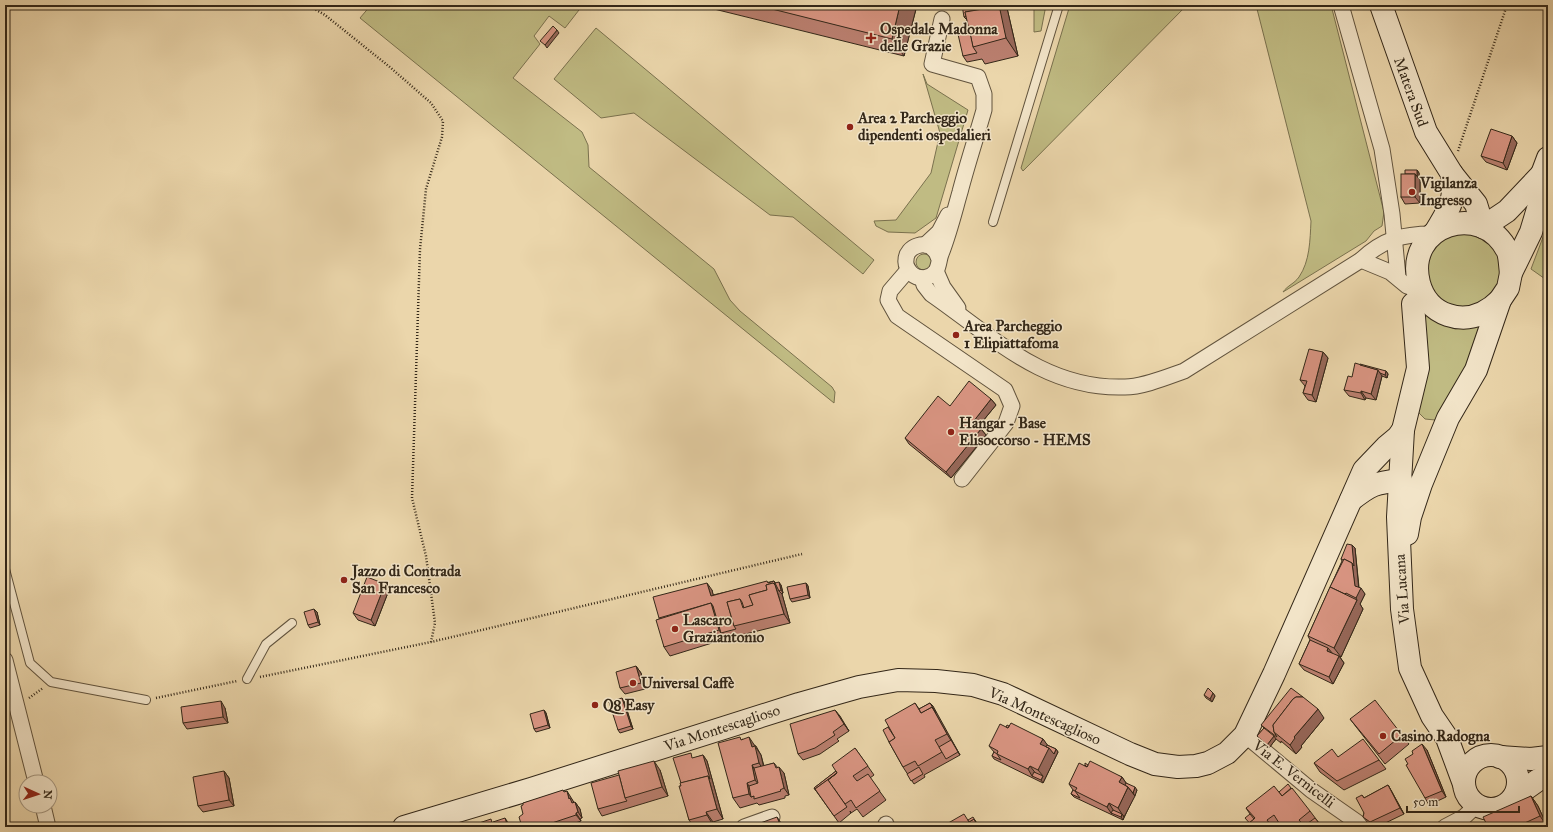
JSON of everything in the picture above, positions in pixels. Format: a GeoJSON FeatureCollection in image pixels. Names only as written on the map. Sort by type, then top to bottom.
{"type":"FeatureCollection","features":[{"type":"Feature","properties":{"kind":"main road","name":"Matera Sud"},"geometry":{"type":"LineString","coordinates":[[1381,5],[1426,132],[1450,172],[1476,204],[1483,227]]}},
{"type":"Feature","properties":{"kind":"main road"},"geometry":{"type":"LineString","coordinates":[[1450,172],[1454,188],[1452,204],[1419,254],[1416,272],[1422,293],[1437,310],[1455,317],[1467,318],[1480,315],[1490,310],[1500,300],[1508,288],[1511,273],[1533,225],[1540,202],[1545,166]]}},
{"type":"Feature","properties":{"kind":"main road"},"geometry":{"type":"LineString","coordinates":[[1483,227],[1507,211],[1545,166]]}},
{"type":"Feature","properties":{"kind":"main road"},"geometry":{"type":"LineString","coordinates":[[1434,233],[1453,224],[1468,223],[1483,227],[1494,234],[1508,253],[1511,273]]}},
{"type":"Feature","properties":{"kind":"main road","name":"Via Lucana"},"geometry":{"type":"LineString","coordinates":[[1422,293],[1413,304],[1418,368],[1403,430],[1398,517],[1402,609],[1410,668],[1432,716],[1447,738],[1464,784]]}},
{"type":"Feature","properties":{"kind":"main road"},"geometry":{"type":"LineString","coordinates":[[1400,570],[1410,517],[1421,484],[1448,418],[1476,370],[1500,300]]}},
{"type":"Feature","properties":{"kind":"main road"},"geometry":{"type":"LineString","coordinates":[[1401,480],[1419,451],[1448,418]]}},
{"type":"Feature","properties":{"kind":"main road","name":"Via Montescaglioso"},"geometry":{"type":"LineString","coordinates":[[404,827],[531,789],[799,704],[859,687],[898,680],[936,681],[973,685],[1003,694],[1130,754],[1155,764],[1178,768],[1208,763],[1227,753],[1245,735],[1274,674],[1364,470],[1398,437],[1403,430]]}},
{"type":"Feature","properties":{"kind":"main road","name":"Via Montescaglioso"},"geometry":{"type":"LineString","coordinates":[[1350,501],[1372,485],[1401,480]]}},
{"type":"Feature","properties":{"kind":"main road","name":"Via Lucana"},"geometry":{"type":"LineString","coordinates":[[1447,738],[1472,752],[1495,756],[1531,759],[1548,757]]}},
{"type":"Feature","properties":{"kind":"main road"},"geometry":{"type":"LineString","coordinates":[[1514,797],[1518,784],[1515,770],[1512,765],[1495,756],[1477,760],[1471,764],[1465,777],[1464,784],[1466,792],[1476,805],[1484,809],[1492,810],[1508,803],[1538,780],[1548,775]]}},
{"type":"Feature","properties":{"kind":"street"},"geometry":{"type":"LineString","coordinates":[[1341,5],[1382,149],[1398,278]]}},
{"type":"Feature","properties":{"kind":"street"},"geometry":{"type":"LineString","coordinates":[[942,20],[932,64],[978,77],[984,94],[984,110],[948,238],[937,265],[928,277],[915,275],[890,291],[888,300],[897,316],[1005,390],[1012,406],[1006,424],[962,479]]}},
{"type":"Feature","properties":{"kind":"street"},"geometry":{"type":"LineString","coordinates":[[960,193],[939,232],[925,245],[914,247],[909,252],[906,260],[915,275],[931,294],[1001,345],[1036,367],[1065,379],[1091,386],[1126,388],[1184,371],[1361,260],[1373,249],[1394,238],[1414,234],[1434,233]]}},
{"type":"Feature","properties":{"kind":"street"},"geometry":{"type":"LineString","coordinates":[[925,245],[935,250],[937,265],[943,287],[963,316]]}},
{"type":"Feature","properties":{"kind":"street"},"geometry":{"type":"LineString","coordinates":[[1361,260],[1384,270],[1398,278],[1407,286],[1422,293]]}},
{"type":"Feature","properties":{"kind":"street"},"geometry":{"type":"LineString","coordinates":[[5,660],[34,774]]}},
{"type":"Feature","properties":{"kind":"street","name":"Via E. Vernicelli"},"geometry":{"type":"LineString","coordinates":[[1245,735],[1311,790],[1364,827]]}},
{"type":"Feature","properties":{"kind":"street"},"geometry":{"type":"LineString","coordinates":[[1445,827],[1464,817],[1476,805]]}},
{"type":"Feature","properties":{"kind":"street"},"geometry":{"type":"LineString","coordinates":[[45,814],[48,827]]}},
{"type":"Feature","properties":{"kind":"street"},"geometry":{"type":"LineString","coordinates":[[744,827],[772,817]]}},
{"type":"Feature","properties":{"kind":"lane"},"geometry":{"type":"LineString","coordinates":[[992,222],[1058,5]]}},
{"type":"Feature","properties":{"kind":"lane"},"geometry":{"type":"LineString","coordinates":[[5,569],[30,663],[51,682],[146,700]]}},
{"type":"Feature","properties":{"kind":"lane"},"geometry":{"type":"LineString","coordinates":[[247,680],[266,644],[292,623]]}},
{"type":"Feature","properties":{"kind":"path"},"geometry":{"type":"LineString","coordinates":[[308,5],[325,14],[391,68],[431,103],[443,121],[442,136],[426,189],[420,249],[412,498],[426,556],[435,623],[432,642]]}},
{"type":"Feature","properties":{"kind":"path"},"geometry":{"type":"LineString","coordinates":[[1450,172],[1507,5]]}},
{"type":"Feature","properties":{"kind":"path"},"geometry":{"type":"LineString","coordinates":[[146,700],[432,642],[802,554]]}},
{"type":"Feature","properties":{"kind":"path"},"geometry":{"type":"LineString","coordinates":[[17,707],[51,682]]}},
{"type":"Feature","properties":{"kind":"shaded area"},"geometry":{"type":"Polygon","coordinates":[[[371,5],[573,5],[579,10],[565,28],[549,16],[534,36],[540,44],[513,78],[582,132],[588,145],[589,167],[714,269],[730,300],[740,311],[832,387],[835,392],[834,403],[360,18],[371,5]]]}},
{"type":"Feature","properties":{"kind":"shaded area"},"geometry":{"type":"Polygon","coordinates":[[[1034,5],[1046,5],[1041,31],[1034,32],[1034,5]]]}},
{"type":"Feature","properties":{"kind":"shaded area"},"geometry":{"type":"Polygon","coordinates":[[[1070,5],[1187,5],[1023,171],[1021,168],[1070,5]]]}},
{"type":"Feature","properties":{"kind":"shaded area"},"geometry":{"type":"Polygon","coordinates":[[[1256,5],[1331,5],[1384,212],[1382,226],[1374,231],[1366,241],[1283,292],[1299,277],[1303,271],[1309,250],[1311,221],[1256,5]]]}},
{"type":"Feature","properties":{"kind":"shaded area"},"geometry":{"type":"Polygon","coordinates":[[[596,28],[874,260],[863,274],[793,217],[770,215],[634,113],[601,118],[554,79],[596,28]]]}},
{"type":"Feature","properties":{"kind":"shaded area"},"geometry":{"type":"Polygon","coordinates":[[[923,74],[927,84],[968,110],[936,218],[915,233],[888,232],[876,226],[874,221],[896,220],[931,173],[940,133],[923,74]]]}},
{"type":"Feature","properties":{"kind":"shaded area"},"geometry":{"type":"Polygon","coordinates":[[[1548,224],[1548,281],[1531,269],[1548,224]]]}},
{"type":"Feature","properties":{"kind":"shaded area"},"geometry":{"type":"Polygon","coordinates":[[[1464,233],[1478,236],[1490,244],[1498,256],[1501,270],[1498,284],[1490,296],[1478,304],[1464,307],[1450,304],[1438,296],[1430,284],[1427,270],[1430,256],[1438,244],[1450,236],[1464,233]]]}},
{"type":"Feature","properties":{"kind":"shaded area"},"geometry":{"type":"Polygon","coordinates":[[[924,254],[930,256],[932,262],[930,268],[924,270],[918,268],[916,262],[918,256],[924,254]]]}},
{"type":"Feature","properties":{"kind":"shaded area"},"geometry":{"type":"Polygon","coordinates":[[[1426,312],[1445,325],[1455,329],[1484,325],[1463,374],[1450,398],[1435,420],[1425,419],[1419,413],[1416,404],[1421,316],[1426,312]]]}},
{"type":"Feature","properties":{"kind":"building"},"geometry":{"type":"Polygon","coordinates":[[[756,5],[900,5],[892,39],[756,5]]]}},
{"type":"Feature","properties":{"kind":"building"},"geometry":{"type":"Polygon","coordinates":[[[962,5],[995,5],[995,7],[965,12],[966,16],[964,17],[962,5]]]}},
{"type":"Feature","properties":{"kind":"building"},"geometry":{"type":"Polygon","coordinates":[[[995,5],[999,5],[1006,38],[973,47],[965,12],[995,7],[995,5]]]}},
{"type":"Feature","properties":{"kind":"building"},"geometry":{"type":"Polygon","coordinates":[[[553,26],[557,30],[545,45],[540,41],[553,26]]]}},
{"type":"Feature","properties":{"kind":"building"},"geometry":{"type":"Polygon","coordinates":[[[969,28],[973,47],[977,53],[963,56],[957,30],[969,28]]]}},
{"type":"Feature","properties":{"kind":"building"},"geometry":{"type":"Polygon","coordinates":[[[1491,129],[1512,136],[1503,163],[1481,156],[1491,129]]]}},
{"type":"Feature","properties":{"kind":"building"},"geometry":{"type":"Polygon","coordinates":[[[1405,170],[1417,170],[1417,176],[1415,174],[1405,174],[1405,170]]]}},
{"type":"Feature","properties":{"kind":"building"},"geometry":{"type":"Polygon","coordinates":[[[1401,174],[1415,174],[1415,197],[1401,197],[1401,174]]]}},
{"type":"Feature","properties":{"kind":"building"},"geometry":{"type":"Polygon","coordinates":[[[1309,349],[1323,352],[1312,395],[1303,393],[1307,381],[1300,380],[1309,349]]]}},
{"type":"Feature","properties":{"kind":"building"},"geometry":{"type":"Polygon","coordinates":[[[1355,363],[1378,370],[1371,394],[1361,391],[1361,393],[1344,390],[1348,376],[1352,377],[1355,363]]]}},
{"type":"Feature","properties":{"kind":"building"},"geometry":{"type":"Polygon","coordinates":[[[1360,364],[1386,371],[1385,375],[1380,373],[1378,370],[1360,364]]]}},
{"type":"Feature","properties":{"kind":"building","name":"Hangar - Base Elisoccorso - HEMS"},"geometry":{"type":"Polygon","coordinates":[[[969,381],[991,399],[973,422],[981,429],[946,472],[905,438],[938,396],[950,406],[969,381]]]}},
{"type":"Feature","properties":{"kind":"building"},"geometry":{"type":"Polygon","coordinates":[[[1347,544],[1352,545],[1354,566],[1352,563],[1341,559],[1347,544]]]}},
{"type":"Feature","properties":{"kind":"building"},"geometry":{"type":"Polygon","coordinates":[[[1344,559],[1352,563],[1355,586],[1361,588],[1356,598],[1330,587],[1344,559]]]}},
{"type":"Feature","properties":{"kind":"building"},"geometry":{"type":"Polygon","coordinates":[[[367,577],[385,584],[371,620],[353,613],[367,577]]]}},
{"type":"Feature","properties":{"kind":"building"},"geometry":{"type":"Polygon","coordinates":[[[767,581],[768,583],[774,581],[775,585],[773,583],[766,585],[767,590],[749,595],[753,605],[744,608],[740,599],[727,602],[736,629],[721,633],[711,603],[659,618],[653,597],[707,583],[711,596],[767,581]]]}},
{"type":"Feature","properties":{"kind":"building"},"geometry":{"type":"Polygon","coordinates":[[[779,582],[781,590],[779,591],[775,583],[779,582]]]}},
{"type":"Feature","properties":{"kind":"building"},"geometry":{"type":"Polygon","coordinates":[[[773,583],[775,585],[784,614],[734,626],[727,602],[740,599],[743,608],[753,605],[749,595],[767,590],[766,585],[773,583]]]}},
{"type":"Feature","properties":{"kind":"building"},"geometry":{"type":"Polygon","coordinates":[[[806,583],[808,595],[790,599],[787,587],[806,583]]]}},
{"type":"Feature","properties":{"kind":"building"},"geometry":{"type":"Polygon","coordinates":[[[1330,587],[1357,600],[1334,648],[1308,636],[1330,587]]]}},
{"type":"Feature","properties":{"kind":"building"},"geometry":{"type":"Polygon","coordinates":[[[711,603],[719,630],[664,647],[656,620],[711,603]]]}},
{"type":"Feature","properties":{"kind":"building"},"geometry":{"type":"Polygon","coordinates":[[[314,609],[318,622],[308,625],[304,612],[314,609]]]}},
{"type":"Feature","properties":{"kind":"building"},"geometry":{"type":"Polygon","coordinates":[[[1310,640],[1328,648],[1327,651],[1339,656],[1329,677],[1299,664],[1310,640]]]}},
{"type":"Feature","properties":{"kind":"building"},"geometry":{"type":"Polygon","coordinates":[[[636,666],[641,683],[620,688],[616,672],[636,666]]]}},
{"type":"Feature","properties":{"kind":"building"},"geometry":{"type":"Polygon","coordinates":[[[1208,688],[1213,693],[1210,699],[1204,695],[1208,688]]]}},
{"type":"Feature","properties":{"kind":"building"},"geometry":{"type":"Polygon","coordinates":[[[1291,688],[1303,697],[1296,697],[1293,699],[1273,725],[1274,732],[1277,737],[1261,725],[1291,688]]]}},
{"type":"Feature","properties":{"kind":"building"},"geometry":{"type":"Polygon","coordinates":[[[1296,697],[1303,697],[1318,709],[1294,737],[1295,738],[1290,745],[1274,732],[1273,725],[1296,697]]]}},
{"type":"Feature","properties":{"kind":"building"},"geometry":{"type":"Polygon","coordinates":[[[622,698],[631,726],[618,730],[609,702],[622,698]]]}},
{"type":"Feature","properties":{"kind":"building","name":"Casino Radogna"},"geometry":{"type":"Polygon","coordinates":[[[1375,700],[1402,735],[1379,754],[1350,719],[1375,700]]]}},
{"type":"Feature","properties":{"kind":"building"},"geometry":{"type":"Polygon","coordinates":[[[221,701],[223,717],[183,723],[181,707],[221,701]]]}},
{"type":"Feature","properties":{"kind":"building"},"geometry":{"type":"Polygon","coordinates":[[[915,703],[921,713],[932,707],[947,734],[935,740],[942,752],[918,766],[915,761],[903,767],[889,742],[895,738],[885,720],[915,703]]]}},
{"type":"Feature","properties":{"kind":"building"},"geometry":{"type":"Polygon","coordinates":[[[930,703],[936,713],[932,707],[921,713],[919,709],[930,703]]]}},
{"type":"Feature","properties":{"kind":"building"},"geometry":{"type":"Polygon","coordinates":[[[544,710],[548,725],[534,729],[530,714],[544,710]]]}},
{"type":"Feature","properties":{"kind":"building"},"geometry":{"type":"Polygon","coordinates":[[[835,710],[844,724],[833,732],[835,735],[815,748],[798,754],[790,724],[835,710]]]}},
{"type":"Feature","properties":{"kind":"building"},"geometry":{"type":"Polygon","coordinates":[[[1011,723],[1043,739],[1040,744],[1049,748],[1038,770],[1030,766],[1028,769],[997,754],[998,751],[989,746],[1000,724],[1008,728],[1011,723]]]}},
{"type":"Feature","properties":{"kind":"building"},"geometry":{"type":"Polygon","coordinates":[[[888,727],[895,738],[889,742],[883,730],[888,727]]]}},
{"type":"Feature","properties":{"kind":"building"},"geometry":{"type":"Polygon","coordinates":[[[1264,728],[1274,736],[1267,745],[1257,736],[1264,728]]]}},
{"type":"Feature","properties":{"kind":"building"},"geometry":{"type":"Polygon","coordinates":[[[740,737],[741,740],[749,737],[752,747],[755,746],[759,763],[752,765],[755,780],[747,783],[749,794],[733,798],[718,743],[740,737]]]}},
{"type":"Feature","properties":{"kind":"building"},"geometry":{"type":"Polygon","coordinates":[[[1363,739],[1379,760],[1337,781],[1314,763],[1332,749],[1338,757],[1363,739]]]}},
{"type":"Feature","properties":{"kind":"building"},"geometry":{"type":"Polygon","coordinates":[[[951,740],[958,752],[946,759],[939,747],[951,740]]]}},
{"type":"Feature","properties":{"kind":"building"},"geometry":{"type":"Polygon","coordinates":[[[1422,744],[1442,791],[1425,798],[1406,765],[1408,764],[1405,759],[1413,754],[1412,751],[1422,744]]]}},
{"type":"Feature","properties":{"kind":"building"},"geometry":{"type":"Polygon","coordinates":[[[1047,745],[1056,749],[1054,754],[1049,748],[1046,747],[1047,745]]]}},
{"type":"Feature","properties":{"kind":"building"},"geometry":{"type":"Polygon","coordinates":[[[855,748],[868,766],[853,776],[857,781],[868,774],[880,791],[856,808],[851,800],[845,804],[828,780],[837,773],[832,765],[855,748]]]}},
{"type":"Feature","properties":{"kind":"building"},"geometry":{"type":"Polygon","coordinates":[[[994,752],[997,754],[1001,760],[992,756],[994,752]]]}},
{"type":"Feature","properties":{"kind":"building"},"geometry":{"type":"Polygon","coordinates":[[[691,753],[692,758],[703,755],[710,779],[708,776],[681,783],[673,758],[691,753]]]}},
{"type":"Feature","properties":{"kind":"building"},"geometry":{"type":"Polygon","coordinates":[[[654,761],[662,787],[625,798],[618,771],[654,761]]]}},
{"type":"Feature","properties":{"kind":"building"},"geometry":{"type":"Polygon","coordinates":[[[1090,761],[1122,777],[1119,782],[1128,787],[1118,808],[1109,803],[1107,807],[1075,791],[1077,788],[1069,784],[1079,763],[1087,767],[1090,761]]]}},
{"type":"Feature","properties":{"kind":"building"},"geometry":{"type":"Polygon","coordinates":[[[774,763],[776,768],[779,767],[784,788],[780,790],[781,791],[754,799],[754,796],[751,797],[749,786],[758,783],[754,768],[774,763]]]}},
{"type":"Feature","properties":{"kind":"building"},"geometry":{"type":"Polygon","coordinates":[[[919,767],[923,774],[911,781],[907,774],[919,767]]]}},
{"type":"Feature","properties":{"kind":"building"},"geometry":{"type":"Polygon","coordinates":[[[224,771],[229,800],[198,806],[193,777],[224,771]]]}},
{"type":"Feature","properties":{"kind":"building"},"geometry":{"type":"Polygon","coordinates":[[[836,771],[837,773],[815,789],[817,792],[814,788],[836,771]]]}},
{"type":"Feature","properties":{"kind":"building"},"geometry":{"type":"Polygon","coordinates":[[[1034,772],[1043,776],[1041,780],[1032,776],[1034,772]]]}},
{"type":"Feature","properties":{"kind":"building"},"geometry":{"type":"Polygon","coordinates":[[[837,773],[828,780],[847,807],[834,816],[815,789],[837,773]]]}},
{"type":"Feature","properties":{"kind":"building"},"geometry":{"type":"Polygon","coordinates":[[[619,775],[627,801],[598,809],[591,783],[619,775]]]}},
{"type":"Feature","properties":{"kind":"building"},"geometry":{"type":"Polygon","coordinates":[[[708,776],[717,809],[706,812],[707,815],[689,820],[679,786],[681,786],[680,783],[708,776]]]}},
{"type":"Feature","properties":{"kind":"building"},"geometry":{"type":"Polygon","coordinates":[[[1126,783],[1135,787],[1133,793],[1125,785],[1126,783]]]}},
{"type":"Feature","properties":{"kind":"building"},"geometry":{"type":"Polygon","coordinates":[[[1288,784],[1291,788],[1282,796],[1279,792],[1288,784]]]}},
{"type":"Feature","properties":{"kind":"building"},"geometry":{"type":"Polygon","coordinates":[[[1388,785],[1400,808],[1370,822],[1363,817],[1364,813],[1356,798],[1362,795],[1364,798],[1388,785]]]}},
{"type":"Feature","properties":{"kind":"building"},"geometry":{"type":"Polygon","coordinates":[[[1274,786],[1282,796],[1292,788],[1310,811],[1299,820],[1305,827],[1274,827],[1279,823],[1274,815],[1267,820],[1272,827],[1253,827],[1250,822],[1255,818],[1246,808],[1274,786]]]}},
{"type":"Feature","properties":{"kind":"building"},"geometry":{"type":"Polygon","coordinates":[[[563,790],[564,792],[567,791],[569,799],[570,798],[572,803],[575,802],[578,812],[576,815],[540,827],[522,827],[519,817],[523,814],[521,806],[523,803],[563,790]]]}},
{"type":"Feature","properties":{"kind":"building"},"geometry":{"type":"Polygon","coordinates":[[[1073,790],[1075,791],[1080,798],[1071,794],[1073,790]]]}},
{"type":"Feature","properties":{"kind":"building"},"geometry":{"type":"Polygon","coordinates":[[[1531,796],[1540,816],[1516,827],[1488,827],[1483,817],[1531,796]]]}},
{"type":"Feature","properties":{"kind":"building"},"geometry":{"type":"Polygon","coordinates":[[[1113,810],[1122,814],[1121,817],[1111,813],[1113,810]]]}},
{"type":"Feature","properties":{"kind":"building"},"geometry":{"type":"Polygon","coordinates":[[[964,814],[969,822],[974,819],[978,827],[943,826],[964,814]]]}},
{"type":"Feature","properties":{"kind":"building"},"geometry":{"type":"Polygon","coordinates":[[[1250,814],[1254,819],[1250,822],[1253,827],[1245,818],[1250,814]]]}},
{"type":"Feature","properties":{"kind":"building"},"geometry":{"type":"Polygon","coordinates":[[[777,817],[781,827],[752,827],[752,826],[777,817]]]}},
{"type":"Feature","properties":{"kind":"building"},"geometry":{"type":"Polygon","coordinates":[[[973,817],[978,825],[974,819],[969,822],[968,820],[973,817]]]}},
{"type":"Feature","properties":{"kind":"building"},"geometry":{"type":"Polygon","coordinates":[[[505,818],[508,827],[495,827],[493,822],[505,818]]]}},
{"type":"Feature","properties":{"kind":"building"},"geometry":{"type":"Polygon","coordinates":[[[1315,818],[1322,827],[1304,826],[1315,818]]]}},
{"type":"Feature","properties":{"kind":"building"},"geometry":{"type":"Polygon","coordinates":[[[491,819],[493,827],[467,827],[491,819]]]}},
{"type":"Feature","properties":{"kind":"place","name":"Ospedale Madonna delle Grazie"},"geometry":{"type":"Point","coordinates":[871,38]}},
{"type":"Feature","properties":{"kind":"place","name":"Area 2 Parcheggio dipendenti ospedalieri"},"geometry":{"type":"Point","coordinates":[850,127]}},
{"type":"Feature","properties":{"kind":"place","name":"Vigilanza Ingresso"},"geometry":{"type":"Point","coordinates":[1412,192]}},
{"type":"Feature","properties":{"kind":"place","name":"Area Parcheggio 1 Elipiattafoma"},"geometry":{"type":"Point","coordinates":[956,335]}},
{"type":"Feature","properties":{"kind":"place","name":"Hangar - Base Elisoccorso - HEMS"},"geometry":{"type":"Point","coordinates":[951,432]}},
{"type":"Feature","properties":{"kind":"place","name":"Jazzo di Contrada San Francesco"},"geometry":{"type":"Point","coordinates":[344,580]}},
{"type":"Feature","properties":{"kind":"place","name":"Lascaro Graziantonio"},"geometry":{"type":"Point","coordinates":[675,629]}},
{"type":"Feature","properties":{"kind":"place","name":"Universal Caffè"},"geometry":{"type":"Point","coordinates":[633,683]}},
{"type":"Feature","properties":{"kind":"place","name":"Q8 Easy"},"geometry":{"type":"Point","coordinates":[595,705]}},
{"type":"Feature","properties":{"kind":"place","name":"Casino Radogna"},"geometry":{"type":"Point","coordinates":[1383,736]}}]}
